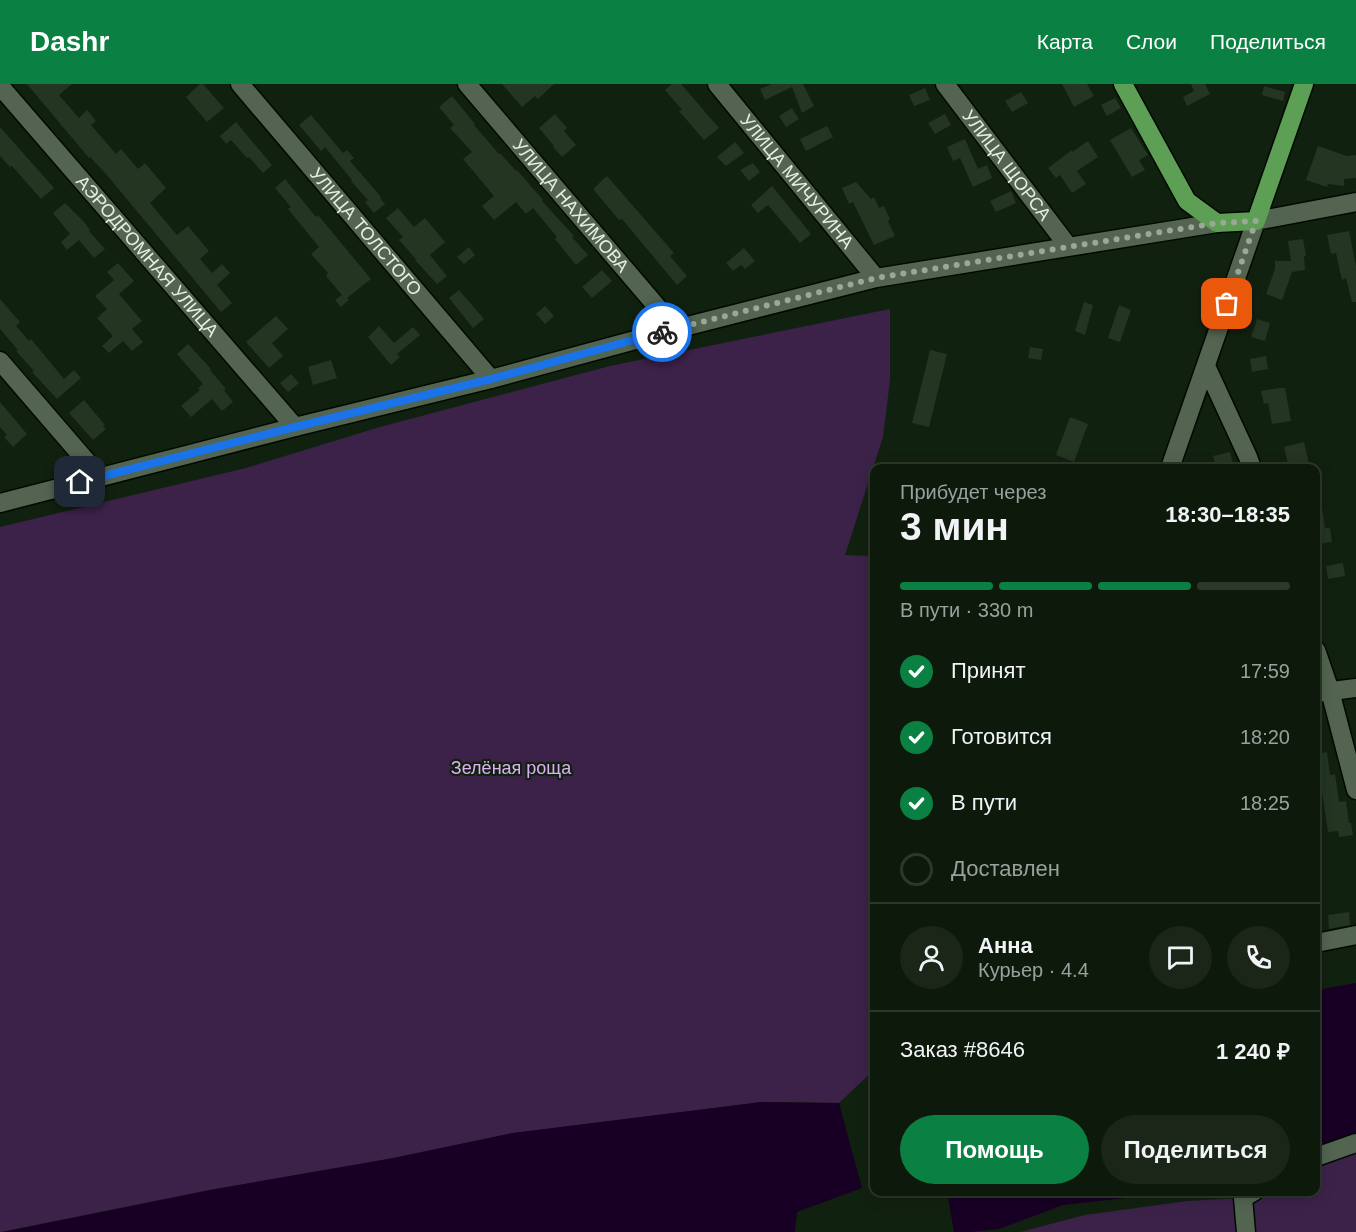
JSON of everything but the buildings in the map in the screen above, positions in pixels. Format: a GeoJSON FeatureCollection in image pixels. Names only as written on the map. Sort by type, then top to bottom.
{"type":"FeatureCollection","features":[{"type":"Feature","properties":{"kind":"main road"},"geometry":{"type":"LineString","coordinates":[[1123,84],[1187,201],[1217,223],[1256,221],[1304,84]]}},
{"type":"Feature","properties":{"kind":"street","name":"УЛИЦА ТОЛСТОГО"},"geometry":{"type":"LineString","coordinates":[[240,84],[491,379]]}},
{"type":"Feature","properties":{"kind":"street","name":"УЛИЦА НАХИМОВА"},"geometry":{"type":"LineString","coordinates":[[467,84],[676,329]]}},
{"type":"Feature","properties":{"kind":"street","name":"УЛИЦА МИЧУРИНА"},"geometry":{"type":"LineString","coordinates":[[717,84],[876,278]]}},
{"type":"Feature","properties":{"kind":"street","name":"УЛИЦА ЩОРСА"},"geometry":{"type":"LineString","coordinates":[[945,84],[1068,246]]}},
{"type":"Feature","properties":{"kind":"street","name":"АЭРОДРОМНАЯ УЛИЦА"},"geometry":{"type":"LineString","coordinates":[[0,86],[295,427]]}},
{"type":"Feature","properties":{"kind":"street"},"geometry":{"type":"LineString","coordinates":[[1171,464],[1256,221],[1356,202]]}},
{"type":"Feature","properties":{"kind":"street"},"geometry":{"type":"LineString","coordinates":[[0,502],[491,379],[876,278],[1217,223]]}},
{"type":"Feature","properties":{"kind":"street"},"geometry":{"type":"LineString","coordinates":[[0,361],[100,477]]}},
{"type":"Feature","properties":{"kind":"street"},"geometry":{"type":"LineString","coordinates":[[1206,366],[1250,464]]}},
{"type":"Feature","properties":{"kind":"street"},"geometry":{"type":"LineString","coordinates":[[1320,674],[1323,692],[1356,790]]}},
{"type":"Feature","properties":{"kind":"street"},"geometry":{"type":"LineString","coordinates":[[1323,692],[1356,688]]}},
{"type":"Feature","properties":{"kind":"street"},"geometry":{"type":"LineString","coordinates":[[1320,942],[1356,935]]}},
{"type":"Feature","properties":{"kind":"street"},"geometry":{"type":"LineString","coordinates":[[1320,1156],[1356,1143]]}},
{"type":"Feature","properties":{"kind":"street"},"geometry":{"type":"LineString","coordinates":[[1246,1232],[1249,1196]]}},
{"type":"Feature","properties":{"kind":"green space","name":"Зелёная роща"},"geometry":{"type":"Polygon","coordinates":[[[890,309],[890,380],[883,437],[874,464],[870,464],[870,477],[845,555],[870,556],[870,1074],[839,1103],[761,1102],[388,1159],[210,1190],[0,1232],[0,527],[246,468],[380,427],[610,366],[890,309]]]}},
{"type":"Feature","properties":{"kind":"green space"},"geometry":{"type":"Polygon","coordinates":[[[1356,1143],[1356,1232],[1020,1232],[1085,1215],[1187,1201],[1246,1196],[1320,1196],[1320,1156],[1356,1143]]]}},
{"type":"Feature","properties":{"kind":"shaded area"},"geometry":{"type":"Polygon","coordinates":[[[1356,983],[1356,1135],[1320,1150],[1320,989],[1356,983]]]}},
{"type":"Feature","properties":{"kind":"shaded area"},"geometry":{"type":"Polygon","coordinates":[[[761,1102],[839,1103],[862,1188],[797,1212],[795,1232],[3,1232],[210,1190],[388,1159],[512,1133],[761,1102]]]}},
{"type":"Feature","properties":{"kind":"shaded area"},"geometry":{"type":"Polygon","coordinates":[[[948,1196],[1144,1196],[1063,1205],[999,1229],[954,1232],[948,1196]]]}},
{"type":"Feature","properties":{"kind":"way so far"},"geometry":{"type":"LineString","coordinates":[[662,332],[876,278],[1217,223],[1256,221],[1227,304]]}},
{"type":"Feature","properties":{"kind":"route"},"geometry":{"type":"LineString","coordinates":[[80,482],[491,379],[662,332]]}}]}
